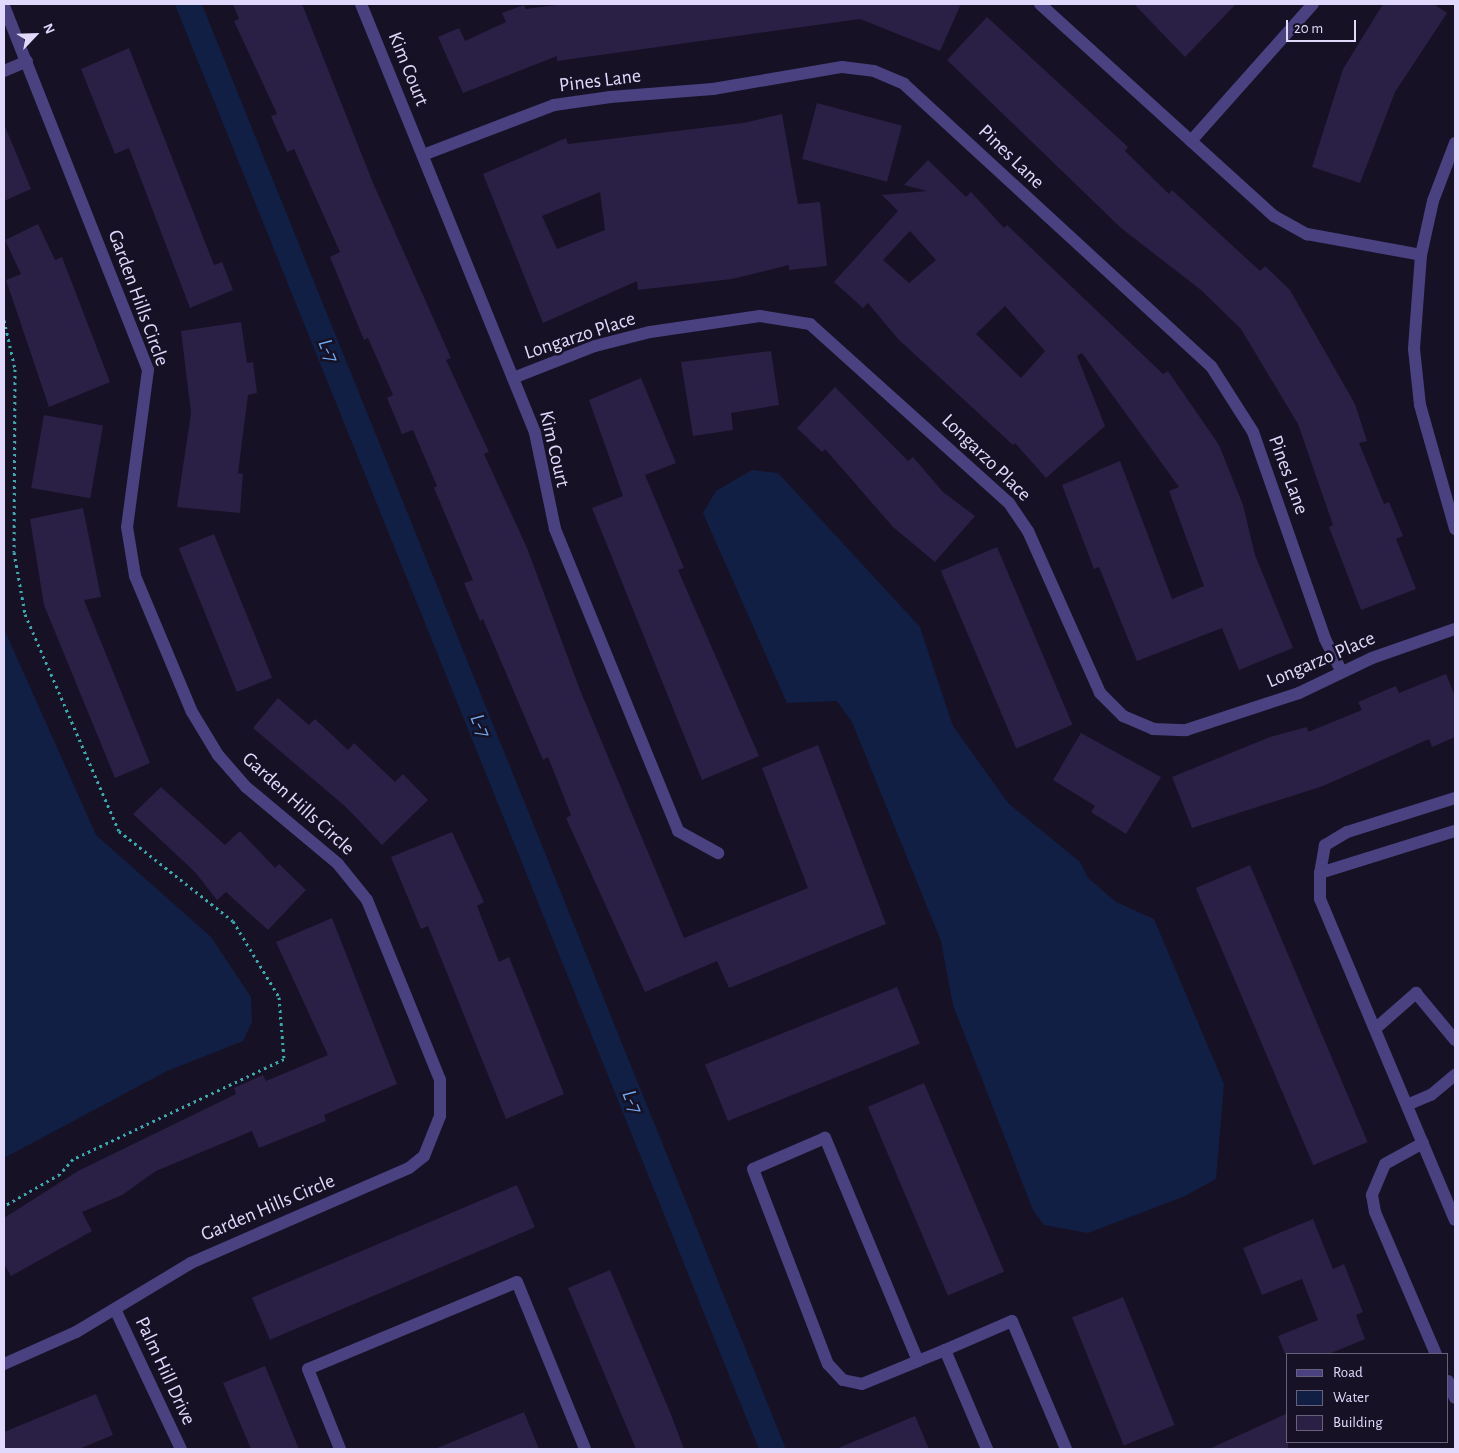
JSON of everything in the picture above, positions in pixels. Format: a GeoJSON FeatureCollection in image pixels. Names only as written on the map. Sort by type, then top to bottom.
{"type":"FeatureCollection","features":[{"type":"Feature","properties":{"kind":"street","name":"Kim Court"},"geometry":{"type":"LineString","coordinates":[[364,4],[535,433],[555,529],[678,831],[718,853]]}},
{"type":"Feature","properties":{"kind":"street"},"geometry":{"type":"LineString","coordinates":[[1040,4],[1191,141],[1289,226],[1325,238],[1420,255]]}},
{"type":"Feature","properties":{"kind":"street"},"geometry":{"type":"LineString","coordinates":[[1191,141],[1313,4]]}},
{"type":"Feature","properties":{"kind":"street","name":"Garden Hills Circle"},"geometry":{"type":"LineString","coordinates":[[4,6],[148,370],[126,527],[135,576],[192,712],[218,756],[356,882],[440,1080],[440,1116],[432,1141],[424,1156],[409,1168],[222,1248],[115,1309],[4,1364]]}},
{"type":"Feature","properties":{"kind":"street"},"geometry":{"type":"LineString","coordinates":[[4,71],[27,62]]}},
{"type":"Feature","properties":{"kind":"street","name":"Pines Lane"},"geometry":{"type":"LineString","coordinates":[[423,155],[528,113],[610,97],[713,88],[842,67],[874,72],[904,84],[1102,270],[1184,338],[1234,397],[1261,450],[1325,639],[1342,672]]}},
{"type":"Feature","properties":{"kind":"street"},"geometry":{"type":"LineString","coordinates":[[1455,143],[1433,201],[1420,255],[1414,349],[1419,396],[1450,496],[1455,529]]}},
{"type":"Feature","properties":{"kind":"street","name":"Longarzo Place"},"geometry":{"type":"LineString","coordinates":[[513,378],[595,346],[650,332],[760,316],[794,319],[823,333],[1009,503],[1028,532],[1092,679],[1123,716],[1153,729],[1186,730],[1299,693],[1342,672],[1455,629]]}},
{"type":"Feature","properties":{"kind":"street"},"geometry":{"type":"LineString","coordinates":[[1455,798],[1347,832],[1325,845],[1320,873],[1320,899],[1455,1220]]}},
{"type":"Feature","properties":{"kind":"street"},"geometry":{"type":"LineString","coordinates":[[1320,873],[1455,831]]}},
{"type":"Feature","properties":{"kind":"street"},"geometry":{"type":"LineString","coordinates":[[1375,1029],[1416,993],[1455,1040]]}},
{"type":"Feature","properties":{"kind":"street"},"geometry":{"type":"LineString","coordinates":[[1407,1105],[1431,1095],[1455,1075]]}},
{"type":"Feature","properties":{"kind":"street"},"geometry":{"type":"LineString","coordinates":[[918,1361],[825,1138],[753,1169],[828,1364],[843,1380],[862,1384],[945,1350],[1012,1321],[1066,1449]]}},
{"type":"Feature","properties":{"kind":"street"},"geometry":{"type":"LineString","coordinates":[[1423,1143],[1385,1164],[1372,1195],[1374,1212],[1436,1353]]}},
{"type":"Feature","properties":{"kind":"street"},"geometry":{"type":"LineString","coordinates":[[340,1449],[308,1369],[517,1282],[585,1449]]}},
{"type":"Feature","properties":{"kind":"street","name":"Palm Hill Drive"},"geometry":{"type":"LineString","coordinates":[[115,1309],[181,1449]]}},
{"type":"Feature","properties":{"kind":"street"},"geometry":{"type":"LineString","coordinates":[[945,1350],[986,1449]]}},
{"type":"Feature","properties":{"kind":"street"},"geometry":{"type":"LineString","coordinates":[[1449,1383],[1455,1398]]}},
{"type":"Feature","properties":{"kind":"path"},"geometry":{"type":"LineString","coordinates":[[4,320],[15,369],[14,552],[25,614],[119,831],[233,921],[279,997],[284,1059],[73,1159],[60,1174],[4,1206]]}},
{"type":"Feature","properties":{"kind":"water"},"geometry":{"type":"Polygon","coordinates":[[[752,470],[778,473],[920,627],[953,726],[1008,803],[1080,862],[1088,878],[1116,902],[1154,919],[1224,1084],[1216,1179],[1185,1196],[1088,1233],[1044,1225],[1033,1210],[953,1005],[941,941],[852,722],[837,701],[787,703],[703,513],[716,491],[752,470]]]}},
{"type":"Feature","properties":{"kind":"water"},"geometry":{"type":"Polygon","coordinates":[[[4,629],[96,835],[211,937],[251,997],[252,1022],[243,1041],[167,1071],[4,1158],[4,629]]]}},
{"type":"Feature","properties":{"kind":"building"},"geometry":{"type":"Polygon","coordinates":[[[233,4],[302,4],[373,183],[451,358],[446,360],[489,452],[484,454],[527,548],[580,690],[684,938],[808,888],[762,768],[818,745],[886,924],[729,988],[717,961],[645,992],[566,818],[571,815],[548,757],[543,760],[483,619],[480,621],[464,583],[473,580],[434,488],[437,486],[413,430],[402,434],[387,398],[393,395],[368,338],[364,340],[330,257],[340,252],[294,149],[287,152],[271,116],[277,114],[234,21],[239,19],[233,4]]]}},
{"type":"Feature","properties":{"kind":"building"},"geometry":{"type":"Polygon","coordinates":[[[564,4],[961,4],[940,51],[860,19],[557,61],[557,56],[463,93],[438,37],[459,28],[465,41],[506,22],[502,13],[524,5],[526,9],[564,4]]]}},
{"type":"Feature","properties":{"kind":"building"},"geometry":{"type":"Polygon","coordinates":[[[1134,4],[1236,4],[1185,57],[1134,4]]]}},
{"type":"Feature","properties":{"kind":"building"},"geometry":{"type":"Polygon","coordinates":[[[1383,4],[1434,4],[1447,13],[1395,92],[1360,183],[1312,167],[1343,69],[1383,4]]]}},
{"type":"Feature","properties":{"kind":"building"},"geometry":{"type":"Polygon","coordinates":[[[987,17],[1128,147],[1125,151],[1169,194],[1172,190],[1260,271],[1265,266],[1290,290],[1355,404],[1367,441],[1359,443],[1384,504],[1389,502],[1403,536],[1396,539],[1416,589],[1361,610],[1329,527],[1333,525],[1298,424],[1241,329],[1201,290],[1121,228],[947,60],[987,17]]]}},
{"type":"Feature","properties":{"kind":"building"},"geometry":{"type":"Polygon","coordinates":[[[129,48],[214,265],[222,262],[233,290],[190,308],[129,148],[115,154],[81,69],[129,48]]]}},
{"type":"Feature","properties":{"kind":"building"},"geometry":{"type":"Polygon","coordinates":[[[817,103],[902,126],[887,182],[802,159],[817,103]]]}},
{"type":"Feature","properties":{"kind":"building"},"geometry":{"type":"Polygon","coordinates":[[[782,114],[798,204],[820,202],[827,266],[789,270],[789,265],[732,279],[638,290],[637,281],[543,323],[483,174],[566,138],[568,144],[743,123],[782,114]],[[600,192],[542,216],[557,249],[605,230],[600,192]]]}},
{"type":"Feature","properties":{"kind":"building"},"geometry":{"type":"Polygon","coordinates":[[[4,124],[31,189],[4,201],[4,124]]]}},
{"type":"Feature","properties":{"kind":"building"},"geometry":{"type":"Polygon","coordinates":[[[928,160],[966,197],[971,192],[1004,228],[1007,225],[1163,374],[1168,371],[1219,445],[1243,505],[1255,555],[1293,648],[1239,670],[1222,628],[1137,661],[1099,567],[1094,569],[1062,485],[1120,461],[1172,599],[1204,586],[1169,491],[1179,487],[1082,353],[1077,356],[1105,426],[1046,478],[1015,443],[1013,445],[898,339],[868,303],[863,308],[834,282],[898,211],[882,195],[927,191],[904,185],[928,160]],[[910,231],[883,260],[909,283],[936,260],[910,231]],[[1005,306],[976,334],[1021,378],[1045,351],[1005,306]]]}},
{"type":"Feature","properties":{"kind":"building"},"geometry":{"type":"Polygon","coordinates":[[[38,224],[55,260],[62,257],[110,382],[49,407],[6,280],[21,274],[5,240],[38,224]]]}},
{"type":"Feature","properties":{"kind":"building"},"geometry":{"type":"Polygon","coordinates":[[[241,322],[247,363],[253,362],[257,393],[248,395],[238,473],[243,474],[240,513],[177,507],[191,413],[181,331],[241,322]]]}},
{"type":"Feature","properties":{"kind":"building"},"geometry":{"type":"Polygon","coordinates":[[[771,351],[779,405],[731,413],[733,430],[693,436],[681,362],[771,351]]]}},
{"type":"Feature","properties":{"kind":"building"},"geometry":{"type":"Polygon","coordinates":[[[641,378],[676,463],[645,475],[684,568],[678,570],[759,756],[702,780],[592,508],[623,496],[589,400],[641,378]]]}},
{"type":"Feature","properties":{"kind":"building"},"geometry":{"type":"Polygon","coordinates":[[[835,387],[908,461],[913,457],[943,492],[975,516],[935,562],[893,527],[825,449],[822,452],[797,428],[835,387]]]}},
{"type":"Feature","properties":{"kind":"building"},"geometry":{"type":"Polygon","coordinates":[[[44,415],[103,425],[90,498],[31,488],[44,415]]]}},
{"type":"Feature","properties":{"kind":"building"},"geometry":{"type":"Polygon","coordinates":[[[83,508],[101,597],[84,600],[150,763],[115,778],[44,605],[30,519],[83,508]]]}},
{"type":"Feature","properties":{"kind":"building"},"geometry":{"type":"Polygon","coordinates":[[[214,534],[272,678],[237,692],[179,548],[214,534]]]}},
{"type":"Feature","properties":{"kind":"building"},"geometry":{"type":"Polygon","coordinates":[[[997,547],[1072,725],[1016,748],[941,571],[997,547]]]}},
{"type":"Feature","properties":{"kind":"building"},"geometry":{"type":"Polygon","coordinates":[[[1446,674],[1455,696],[1455,737],[1432,747],[1429,739],[1323,786],[1192,828],[1172,777],[1270,737],[1307,727],[1308,732],[1362,710],[1358,702],[1396,686],[1399,693],[1446,674]]]}},
{"type":"Feature","properties":{"kind":"building"},"geometry":{"type":"Polygon","coordinates":[[[278,698],[309,725],[315,719],[348,750],[354,743],[395,782],[403,774],[428,800],[382,845],[347,808],[253,728],[278,698]]]}},
{"type":"Feature","properties":{"kind":"building"},"geometry":{"type":"Polygon","coordinates":[[[1081,733],[1161,777],[1126,834],[1091,812],[1095,806],[1053,780],[1081,733]]]}},
{"type":"Feature","properties":{"kind":"building"},"geometry":{"type":"Polygon","coordinates":[[[161,787],[225,845],[240,831],[275,868],[279,864],[306,890],[268,930],[226,892],[217,900],[195,872],[133,814],[161,787]]]}},
{"type":"Feature","properties":{"kind":"building"},"geometry":{"type":"Polygon","coordinates":[[[452,832],[484,902],[477,906],[499,962],[509,957],[564,1094],[506,1119],[428,926],[421,929],[391,857],[452,832]]]}},
{"type":"Feature","properties":{"kind":"building"},"geometry":{"type":"Polygon","coordinates":[[[1250,865],[1368,1142],[1313,1165],[1196,888],[1250,865]]]}},
{"type":"Feature","properties":{"kind":"building"},"geometry":{"type":"Polygon","coordinates":[[[332,918],[397,1084],[324,1115],[326,1121],[259,1148],[252,1131],[156,1171],[122,1195],[82,1212],[92,1231],[11,1276],[4,1264],[4,1218],[78,1171],[236,1094],[234,1088],[263,1075],[266,1081],[328,1055],[276,942],[332,918]]]}},
{"type":"Feature","properties":{"kind":"building"},"geometry":{"type":"Polygon","coordinates":[[[897,987],[920,1044],[728,1121],[705,1065],[897,987]]]}},
{"type":"Feature","properties":{"kind":"building"},"geometry":{"type":"Polygon","coordinates":[[[924,1083],[1004,1272],[948,1296],[868,1107],[924,1083]]]}},
{"type":"Feature","properties":{"kind":"building"},"geometry":{"type":"Polygon","coordinates":[[[517,1185],[535,1227],[270,1340],[252,1298],[517,1185]]]}},
{"type":"Feature","properties":{"kind":"building"},"geometry":{"type":"Polygon","coordinates":[[[1313,1219],[1333,1269],[1344,1264],[1363,1312],[1356,1315],[1365,1339],[1331,1353],[1285,1354],[1278,1336],[1318,1320],[1302,1279],[1262,1295],[1243,1248],[1313,1219]]]}},
{"type":"Feature","properties":{"kind":"building"},"geometry":{"type":"Polygon","coordinates":[[[610,1270],[684,1449],[636,1449],[568,1288],[610,1270]]]}},
{"type":"Feature","properties":{"kind":"building"},"geometry":{"type":"Polygon","coordinates":[[[1123,1297],[1175,1425],[1124,1446],[1072,1318],[1123,1297]]]}},
{"type":"Feature","properties":{"kind":"building"},"geometry":{"type":"Polygon","coordinates":[[[265,1366],[299,1449],[251,1449],[223,1383],[265,1366]]]}},
{"type":"Feature","properties":{"kind":"building"},"geometry":{"type":"Polygon","coordinates":[[[96,1394],[113,1435],[79,1449],[4,1449],[4,1432],[96,1394]]]}},
{"type":"Feature","properties":{"kind":"building"},"geometry":{"type":"Polygon","coordinates":[[[524,1412],[539,1449],[435,1449],[524,1412]]]}},
{"type":"Feature","properties":{"kind":"building"},"geometry":{"type":"Polygon","coordinates":[[[1286,1414],[1286,1443],[1288,1443],[1288,1449],[1209,1449],[1286,1414]]]}},
{"type":"Feature","properties":{"kind":"building"},"geometry":{"type":"Polygon","coordinates":[[[915,1416],[929,1449],[836,1449],[915,1416]]]}},
{"type":"Feature","properties":{"kind":"waterway","name":"L-7"},"geometry":{"type":"LineString","coordinates":[[188,4],[772,1449]]}}]}
